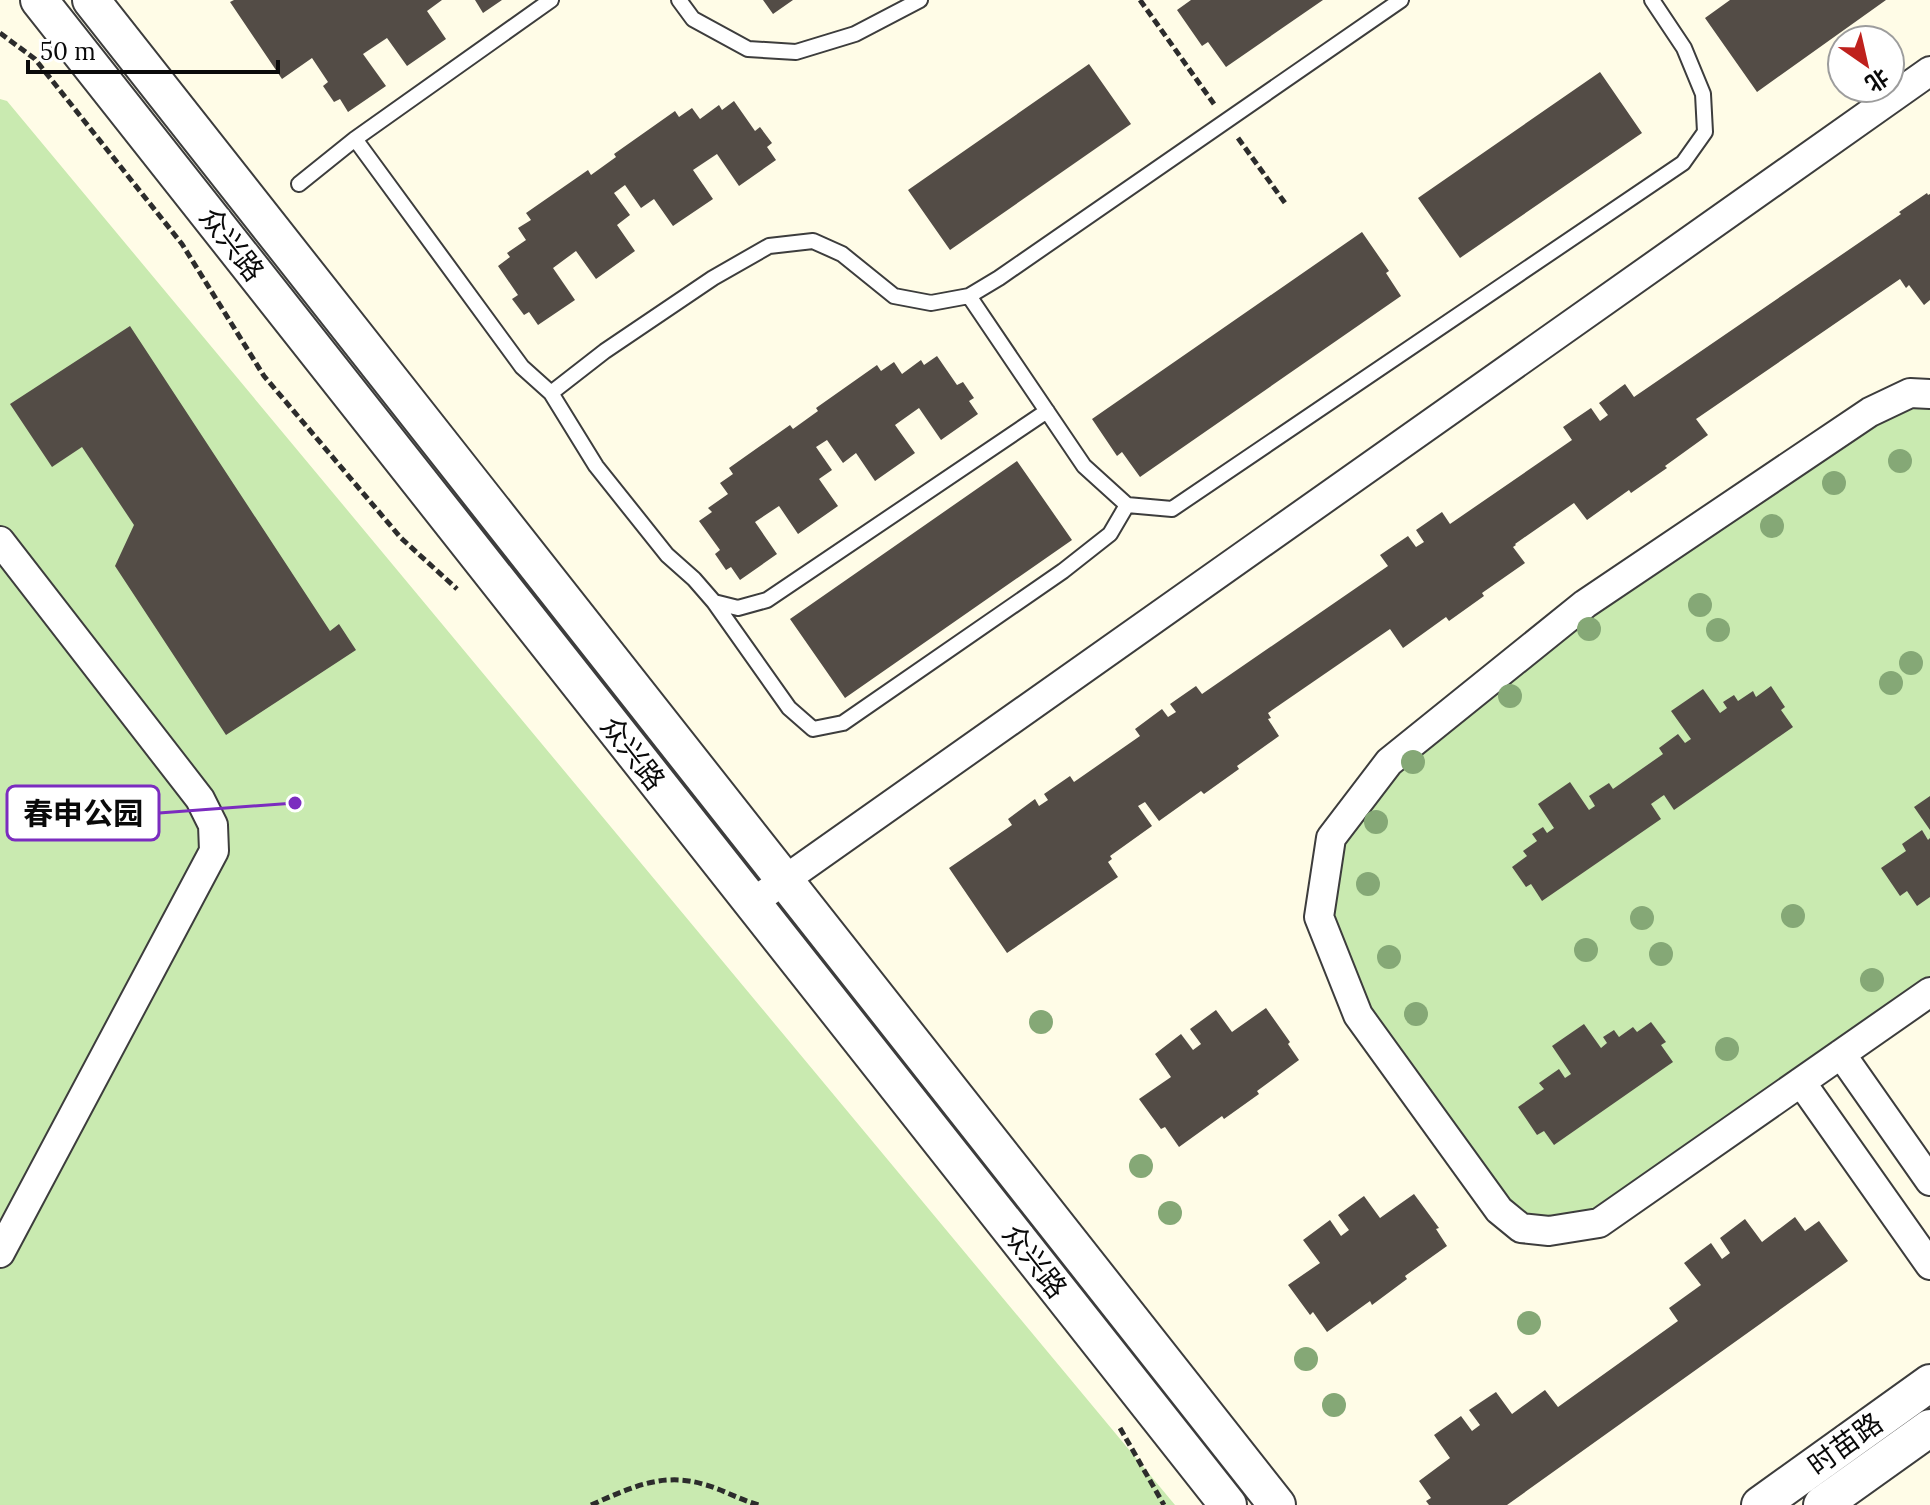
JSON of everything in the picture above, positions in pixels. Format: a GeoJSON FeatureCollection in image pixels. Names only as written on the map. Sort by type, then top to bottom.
{"type":"FeatureCollection","features":[{"type":"Feature","properties":{"kind":"street","name":"众兴路"},"geometry":{"type":"LineString","coordinates":[[39,0],[1228,1505]]}},
{"type":"Feature","properties":{"kind":"street","name":"众兴路"},"geometry":{"type":"LineString","coordinates":[[91,0],[1277,1505]]}},
{"type":"Feature","properties":{"kind":"street"},"geometry":{"type":"LineString","coordinates":[[752,903],[1930,71]]}},
{"type":"Feature","properties":{"kind":"street"},"geometry":{"type":"LineString","coordinates":[[1923,389],[1870,412],[1585,604],[1389,762],[1331,838],[1319,917],[1358,1015],[1499,1210],[1521,1228],[1549,1231],[1599,1223],[1930,992]]}},
{"type":"Feature","properties":{"kind":"street"},"geometry":{"type":"LineString","coordinates":[[0,541],[200,799],[213,825],[214,851],[0,1253]]}},
{"type":"Feature","properties":{"kind":"street"},"geometry":{"type":"LineString","coordinates":[[1841,1054],[1930,1181]]}},
{"type":"Feature","properties":{"kind":"street"},"geometry":{"type":"LineString","coordinates":[[1801,1082],[1930,1265]]}},
{"type":"Feature","properties":{"kind":"street","name":"时苗路"},"geometry":{"type":"LineString","coordinates":[[1760,1505],[1930,1383]]}},
{"type":"Feature","properties":{"kind":"street","name":"时苗路"},"geometry":{"type":"LineString","coordinates":[[1822,1505],[1930,1428]]}},
{"type":"Feature","properties":{"kind":"lane"},"geometry":{"type":"LineString","coordinates":[[299,184],[355,139],[551,0]]}},
{"type":"Feature","properties":{"kind":"lane"},"geometry":{"type":"LineString","coordinates":[[679,0],[693,19],[748,49],[796,52],[855,34],[920,0]]}},
{"type":"Feature","properties":{"kind":"lane"},"geometry":{"type":"LineString","coordinates":[[551,393],[629,334],[713,278],[769,246],[813,241],[842,254],[894,296],[931,303],[969,296],[1401,0]]}},
{"type":"Feature","properties":{"kind":"lane"},"geometry":{"type":"LineString","coordinates":[[969,296],[1084,466],[1127,505],[1172,509],[1683,163],[1705,132],[1703,94],[1684,48],[1652,0]]}},
{"type":"Feature","properties":{"kind":"lane"},"geometry":{"type":"LineString","coordinates":[[355,139],[522,367],[551,393],[596,466],[667,555],[714,602],[789,708],[813,729],[843,723],[1063,571],[1110,534],[1127,505]]}},
{"type":"Feature","properties":{"kind":"lane"},"geometry":{"type":"LineString","coordinates":[[714,602],[738,608],[767,600],[1047,411]]}},
{"type":"Feature","properties":{"kind":"path"},"geometry":{"type":"LineString","coordinates":[[591,1505],[629,1488],[671,1478],[705,1484],[759,1505]]}},
{"type":"Feature","properties":{"kind":"green space"},"geometry":{"type":"Polygon","coordinates":[[[0,99],[7,101],[1175,1505],[0,1505],[0,99]]]}},
{"type":"Feature","properties":{"kind":"green space"},"geometry":{"type":"Polygon","coordinates":[[[1917,403],[1930,404],[1930,982],[1598,1212],[1529,1221],[1510,1209],[1370,1010],[1328,916],[1345,836],[1401,764],[1587,612],[1867,423],[1917,403]]]}},
{"type":"Feature","properties":{"kind":"building"},"geometry":{"type":"Polygon","coordinates":[[[442,0],[427,11],[446,39],[407,66],[387,38],[363,54],[386,86],[348,112],[340,99],[334,102],[323,86],[328,82],[312,58],[282,79],[230,2],[442,0]]]}},
{"type":"Feature","properties":{"kind":"building"},"geometry":{"type":"Polygon","coordinates":[[[475,0],[502,0],[483,13],[475,0]]]}},
{"type":"Feature","properties":{"kind":"building"},"geometry":{"type":"Polygon","coordinates":[[[763,0],[793,0],[773,14],[763,0]]]}},
{"type":"Feature","properties":{"kind":"building"},"geometry":{"type":"Polygon","coordinates":[[[1191,0],[1323,0],[1226,67],[1208,42],[1202,46],[1177,10],[1191,0]]]}},
{"type":"Feature","properties":{"kind":"building"},"geometry":{"type":"Polygon","coordinates":[[[1730,0],[1886,0],[1852,24],[1826,24],[1826,43],[1757,92],[1705,18],[1730,0]]]}},
{"type":"Feature","properties":{"kind":"building"},"geometry":{"type":"Polygon","coordinates":[[[1089,64],[1131,124],[950,250],[908,190],[1089,64]]]}},
{"type":"Feature","properties":{"kind":"building"},"geometry":{"type":"Polygon","coordinates":[[[1600,72],[1642,133],[1460,258],[1418,198],[1600,72]]]}},
{"type":"Feature","properties":{"kind":"building"},"geometry":{"type":"Polygon","coordinates":[[[734,101],[755,131],[760,127],[772,143],[767,147],[776,160],[739,186],[717,154],[693,170],[713,199],[673,226],[654,199],[641,208],[625,185],[614,193],[630,215],[617,225],[635,251],[596,279],[576,251],[553,268],[575,300],[538,325],[529,312],[524,315],[512,299],[518,295],[498,266],[510,257],[507,253],[526,240],[518,228],[531,220],[526,213],[588,170],[591,175],[616,157],[614,154],[675,111],[679,117],[692,108],[700,119],[719,105],[722,110],[734,101]]]}},
{"type":"Feature","properties":{"kind":"building"},"geometry":{"type":"Polygon","coordinates":[[[1927,193],[1930,194],[1930,300],[1924,305],[1909,285],[1906,288],[1900,279],[1696,419],[1708,435],[1631,493],[1629,490],[1587,520],[1574,503],[1515,544],[1513,547],[1525,563],[1449,621],[1446,617],[1403,648],[1390,629],[1268,713],[1271,718],[1268,719],[1279,736],[1204,794],[1201,791],[1159,821],[1145,802],[1138,806],[1152,826],[1110,856],[1112,859],[1108,862],[1118,877],[1007,953],[949,868],[1012,825],[1008,819],[1035,799],[1039,806],[1048,800],[1044,794],[1070,776],[1074,782],[1140,736],[1135,729],[1162,709],[1168,717],[1176,712],[1170,704],[1196,686],[1202,694],[1388,566],[1380,555],[1408,536],[1416,547],[1424,542],[1416,530],[1442,512],[1450,524],[1572,440],[1563,427],[1591,408],[1600,421],[1608,415],[1599,403],[1625,384],[1634,397],[1927,193]]]}},
{"type":"Feature","properties":{"kind":"building"},"geometry":{"type":"Polygon","coordinates":[[[1362,232],[1389,271],[1386,273],[1401,296],[1140,477],[1122,452],[1117,456],[1092,419],[1362,232]]]}},
{"type":"Feature","properties":{"kind":"building"},"geometry":{"type":"Polygon","coordinates":[[[130,326],[330,631],[339,624],[356,650],[226,735],[115,566],[134,525],[82,447],[52,467],[10,404],[130,326]]]}},
{"type":"Feature","properties":{"kind":"building"},"geometry":{"type":"Polygon","coordinates":[[[937,356],[957,385],[963,382],[974,398],[969,401],[978,414],[941,440],[919,408],[895,425],[915,453],[875,481],[856,453],[843,463],[827,440],[816,447],[832,470],[819,479],[838,506],[798,534],[779,506],[755,522],[777,554],[740,580],[731,567],[726,570],[715,554],[720,550],[699,521],[712,512],[708,508],[728,494],[720,483],[733,474],[729,468],[790,425],[793,429],[818,411],[816,408],[877,365],[881,371],[894,362],[902,374],[921,360],[924,365],[937,356]]]}},
{"type":"Feature","properties":{"kind":"building"},"geometry":{"type":"Polygon","coordinates":[[[1017,461],[1072,540],[845,698],[790,619],[1017,461]]]}},
{"type":"Feature","properties":{"kind":"building"},"geometry":{"type":"Polygon","coordinates":[[[1771,686],[1785,707],[1781,710],[1793,727],[1674,810],[1664,795],[1651,804],[1661,819],[1542,901],[1531,884],[1526,887],[1512,867],[1527,856],[1523,851],[1537,841],[1532,834],[1543,827],[1547,833],[1554,828],[1538,804],[1570,782],[1589,810],[1595,806],[1589,796],[1609,783],[1613,789],[1663,754],[1659,748],[1678,734],[1685,743],[1691,739],[1671,711],[1703,689],[1720,713],[1727,708],[1723,702],[1734,695],[1738,701],[1753,691],[1756,697],[1771,686]]]}},
{"type":"Feature","properties":{"kind":"building"},"geometry":{"type":"Polygon","coordinates":[[[1930,796],[1930,830],[1914,807],[1930,796]]]}},
{"type":"Feature","properties":{"kind":"building"},"geometry":{"type":"Polygon","coordinates":[[[1922,830],[1928,840],[1930,838],[1930,897],[1917,906],[1907,891],[1900,896],[1881,868],[1906,851],[1902,844],[1922,830]]]}},
{"type":"Feature","properties":{"kind":"building"},"geometry":{"type":"Polygon","coordinates":[[[1266,1008],[1299,1060],[1257,1091],[1259,1094],[1179,1147],[1139,1099],[1171,1077],[1155,1054],[1181,1034],[1193,1050],[1201,1044],[1190,1029],[1216,1010],[1232,1032],[1266,1008]]]}},
{"type":"Feature","properties":{"kind":"building"},"geometry":{"type":"Polygon","coordinates":[[[1651,1022],[1666,1042],[1661,1045],[1673,1062],[1554,1145],[1544,1131],[1537,1135],[1518,1107],[1544,1089],[1539,1083],[1559,1069],[1565,1078],[1571,1074],[1552,1046],[1584,1024],[1601,1048],[1607,1043],[1603,1037],[1614,1030],[1619,1037],[1633,1027],[1637,1032],[1651,1022]]]}},
{"type":"Feature","properties":{"kind":"building"},"geometry":{"type":"Polygon","coordinates":[[[1414,1194],[1439,1228],[1436,1229],[1447,1246],[1372,1305],[1370,1301],[1327,1332],[1288,1285],[1320,1263],[1303,1240],[1330,1220],[1341,1236],[1349,1230],[1338,1215],[1364,1196],[1380,1218],[1414,1194]]]}},
{"type":"Feature","properties":{"kind":"building"},"geometry":{"type":"Polygon","coordinates":[[[1795,1217],[1805,1231],[1819,1221],[1848,1261],[1507,1505],[1429,1505],[1426,1501],[1431,1498],[1419,1481],[1450,1458],[1434,1435],[1461,1416],[1472,1431],[1480,1425],[1469,1410],[1496,1392],[1512,1414],[1545,1390],[1558,1407],[1678,1321],[1669,1308],[1701,1285],[1684,1263],[1711,1243],[1722,1259],[1730,1253],[1720,1238],[1745,1219],[1762,1242],[1795,1217]]]}},
{"type":"Feature","properties":{"kind":"place","name":"春申公园"},"geometry":{"type":"Point","coordinates":[295,803]}}]}
